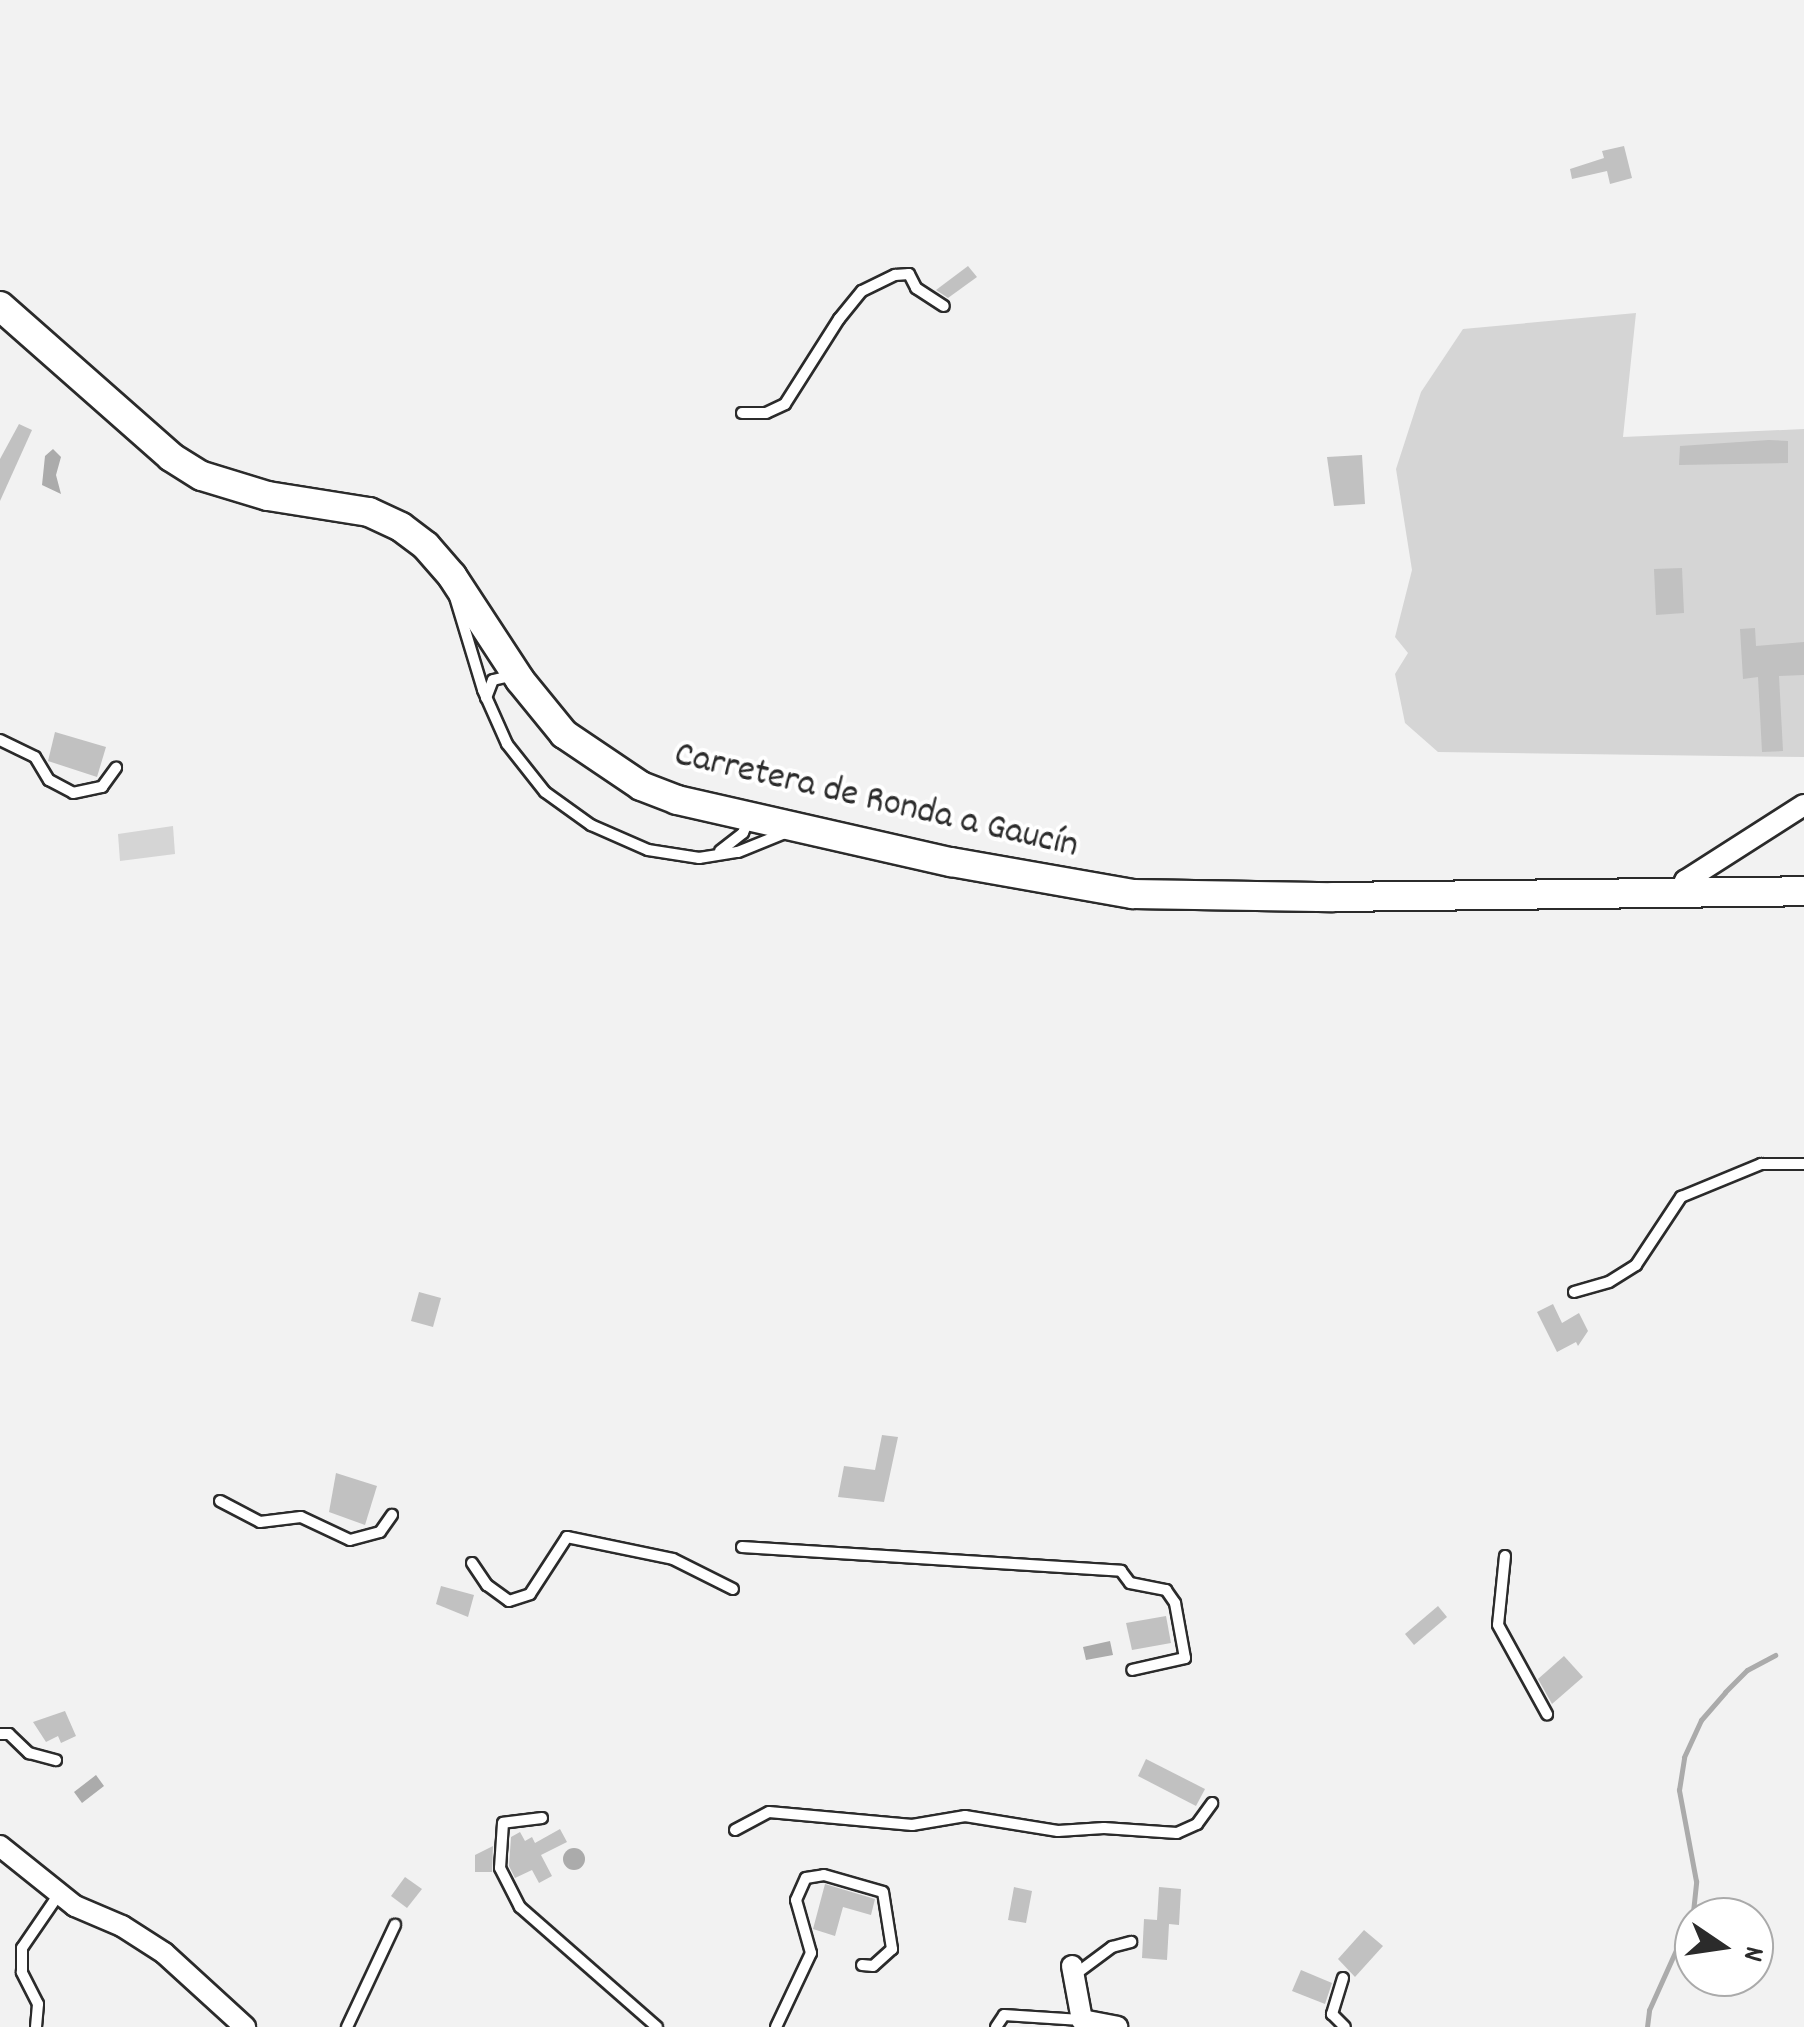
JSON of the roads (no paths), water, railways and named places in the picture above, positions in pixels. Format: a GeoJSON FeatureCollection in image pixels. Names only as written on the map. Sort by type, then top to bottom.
{"type":"FeatureCollection","features":[{"type":"Feature","properties":{"kind":"main road","name":"Carretera de Ronda a Gaucín"},"geometry":{"type":"LineString","coordinates":[[0,306],[171,457],[202,476],[268,496],[369,512],[426,546],[452,576],[520,680],[564,734],[641,786],[803,830],[1048,882],[1133,894],[1193,898],[1804,891]]}},
{"type":"Feature","properties":{"kind":"street"},"geometry":{"type":"LineString","coordinates":[[1681,894],[1684,881],[1804,805]]}},
{"type":"Feature","properties":{"kind":"street"},"geometry":{"type":"LineString","coordinates":[[0,1846],[59,1893],[164,1953],[245,2027]]}},
{"type":"Feature","properties":{"kind":"street"},"geometry":{"type":"LineString","coordinates":[[1072,1971],[1082,2020],[1117,2027]]}},
{"type":"Feature","properties":{"kind":"lane"},"geometry":{"type":"LineString","coordinates":[[742,413],[766,414],[785,404],[839,319],[862,291],[895,275],[909,274],[916,288],[944,306]]}},
{"type":"Feature","properties":{"kind":"lane"},"geometry":{"type":"LineString","coordinates":[[452,576],[457,608],[486,698],[507,744],[545,792],[591,825],[648,850],[710,856],[738,852],[780,834],[803,830]]}},
{"type":"Feature","properties":{"kind":"lane"},"geometry":{"type":"LineString","coordinates":[[486,698],[493,680],[505,674],[520,680]]}},
{"type":"Feature","properties":{"kind":"lane"},"geometry":{"type":"LineString","coordinates":[[0,740],[35,756],[49,780],[72,793],[102,787],[116,768]]}},
{"type":"Feature","properties":{"kind":"lane"},"geometry":{"type":"LineString","coordinates":[[710,856],[744,833],[744,817]]}},
{"type":"Feature","properties":{"kind":"lane"},"geometry":{"type":"LineString","coordinates":[[1574,1292],[1609,1282],[1636,1265],[1681,1197],[1760,1164],[1804,1164]]}},
{"type":"Feature","properties":{"kind":"lane"},"geometry":{"type":"LineString","coordinates":[[220,1501],[260,1522],[301,1517],[350,1540],[380,1532],[392,1516]]}},
{"type":"Feature","properties":{"kind":"lane"},"geometry":{"type":"LineString","coordinates":[[472,1564],[487,1585],[509,1602],[530,1594],[567,1537],[673,1559],[733,1590]]}},
{"type":"Feature","properties":{"kind":"lane"},"geometry":{"type":"LineString","coordinates":[[742,1546],[1121,1571],[1130,1583],[1166,1590],[1176,1603],[1185,1658],[1132,1670]]}},
{"type":"Feature","properties":{"kind":"lane"},"geometry":{"type":"LineString","coordinates":[[1505,1556],[1498,1624],[1546,1714]]}},
{"type":"Feature","properties":{"kind":"lane"},"geometry":{"type":"LineString","coordinates":[[0,1734],[9,1734],[30,1754],[56,1760]]}},
{"type":"Feature","properties":{"kind":"lane"},"geometry":{"type":"LineString","coordinates":[[735,1830],[768,1812],[912,1825],[965,1816],[1058,1831],[1177,1833],[1197,1824],[1212,1803]]}},
{"type":"Feature","properties":{"kind":"lane"},"geometry":{"type":"LineString","coordinates":[[542,1818],[502,1823],[500,1868],[520,1907],[657,2027]]}},
{"type":"Feature","properties":{"kind":"lane"},"geometry":{"type":"LineString","coordinates":[[776,2027],[812,1953],[796,1900],[806,1878],[824,1875],[883,1892],[892,1949],[873,1966],[862,1965]]}},
{"type":"Feature","properties":{"kind":"lane"},"geometry":{"type":"LineString","coordinates":[[36,2027],[38,2004],[22,1972],[22,1948],[59,1893]]}},
{"type":"Feature","properties":{"kind":"lane"},"geometry":{"type":"LineString","coordinates":[[347,2027],[395,1925]]}},
{"type":"Feature","properties":{"kind":"lane"},"geometry":{"type":"LineString","coordinates":[[1072,1971],[1112,1946],[1131,1942]]}},
{"type":"Feature","properties":{"kind":"lane"},"geometry":{"type":"LineString","coordinates":[[1343,1978],[1332,2014],[1345,2027]]}},
{"type":"Feature","properties":{"kind":"lane"},"geometry":{"type":"LineString","coordinates":[[996,2027],[1004,2014],[1082,2020]]}},
{"type":"Feature","properties":{"kind":"waterway"},"geometry":{"type":"LineString","coordinates":[[1647,2027],[1649,2010],[1693,1912],[1696,1881],[1679,1790],[1684,1757],[1701,1720],[1725,1692],[1747,1670],[1775,1655]]}}]}
